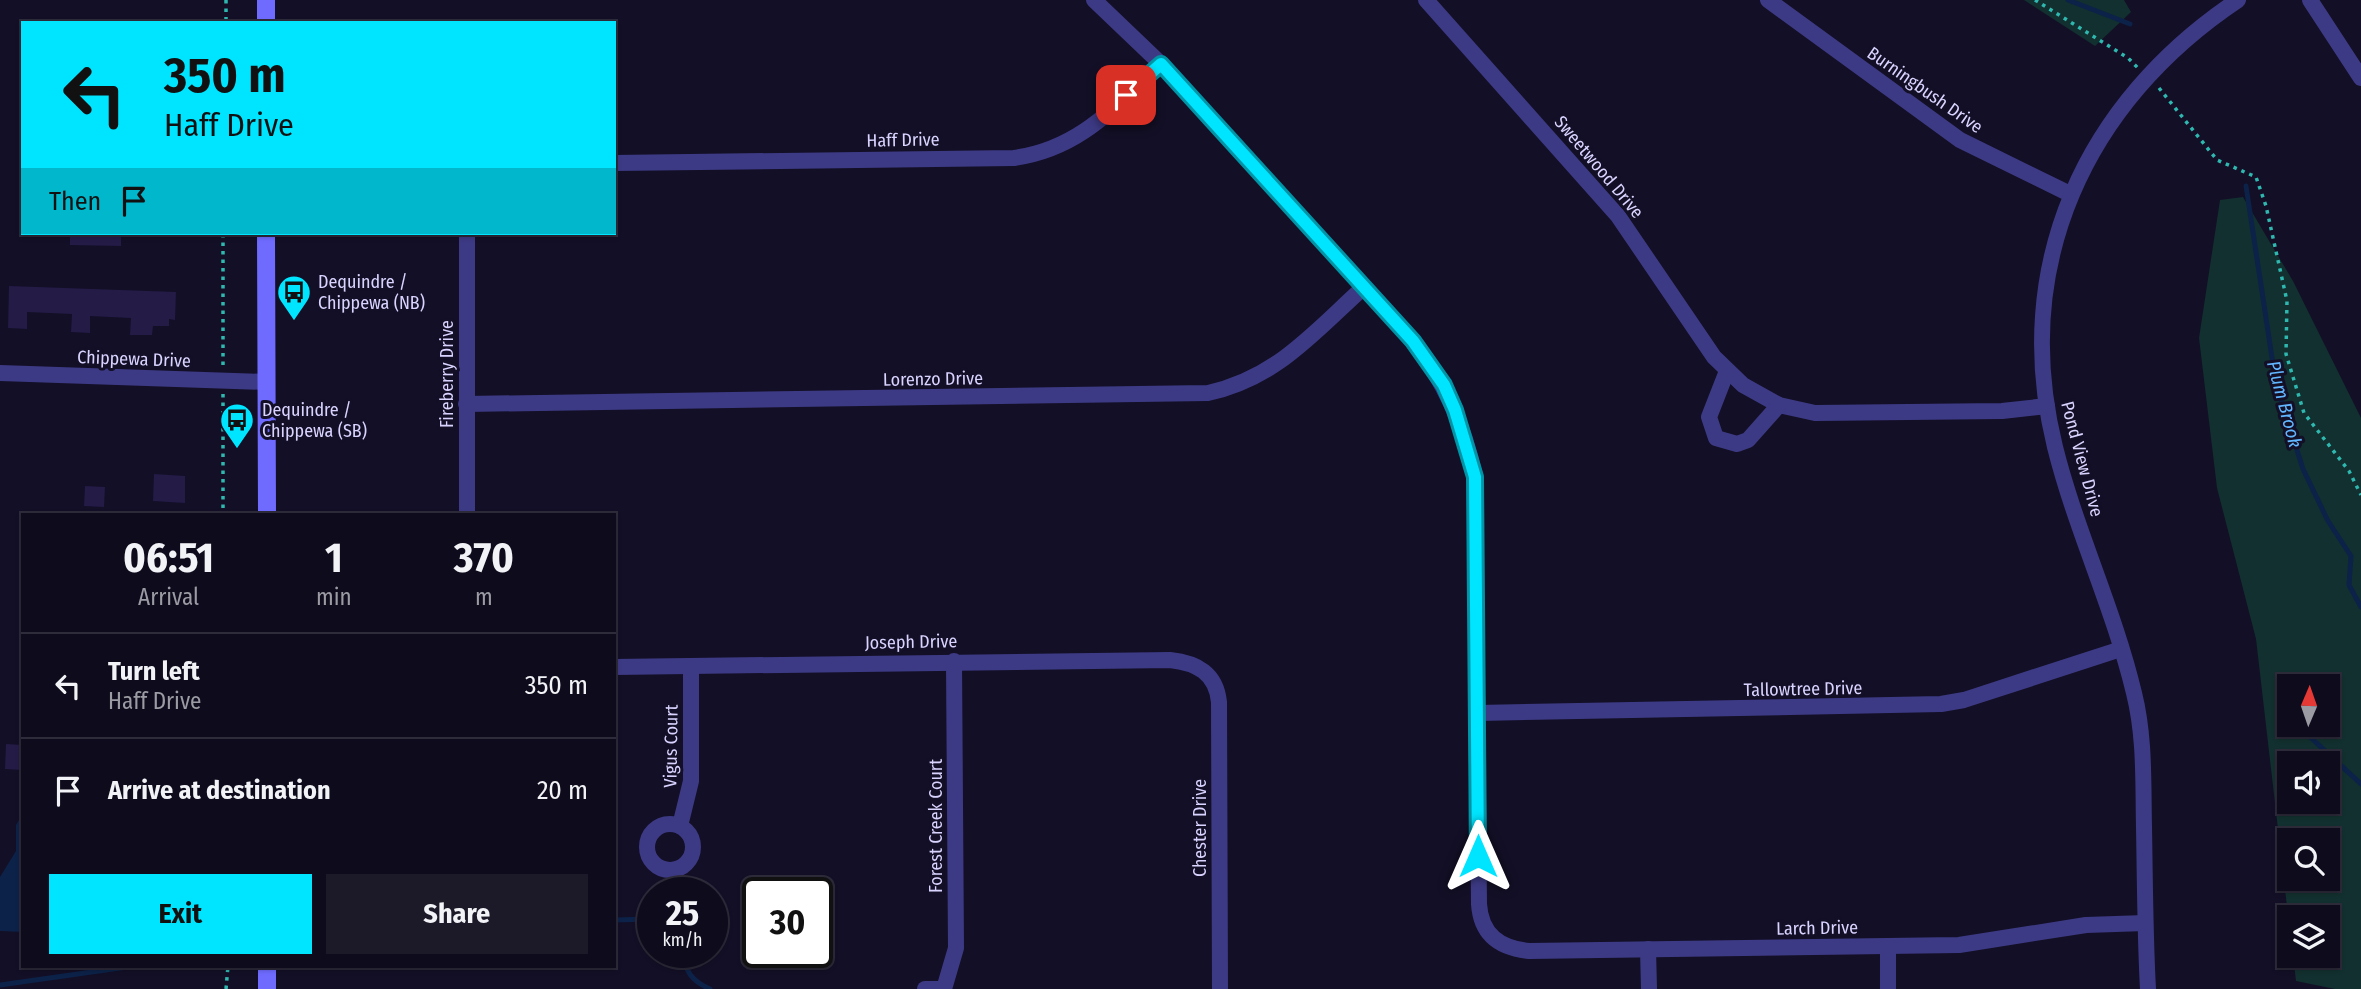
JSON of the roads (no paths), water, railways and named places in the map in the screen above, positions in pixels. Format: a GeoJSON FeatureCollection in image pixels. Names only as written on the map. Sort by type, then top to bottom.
{"type":"FeatureCollection","features":[{"type":"Feature","properties":{"kind":"main road"},"geometry":{"type":"LineString","coordinates":[[266,0],[266,21]]}},
{"type":"Feature","properties":{"kind":"main road"},"geometry":{"type":"LineString","coordinates":[[266,235],[267,513]]}},
{"type":"Feature","properties":{"kind":"main road"},"geometry":{"type":"LineString","coordinates":[[267,968],[267,989]]}},
{"type":"Feature","properties":{"kind":"street"},"geometry":{"type":"LineString","coordinates":[[1094,0],[1161,64],[1429,361],[1455,410],[1470,453],[1476,502],[1478,713]]}},
{"type":"Feature","properties":{"kind":"street","name":"Sweetwood Drive"},"geometry":{"type":"LineString","coordinates":[[1426,0],[1611,207],[1727,371],[1743,385],[1779,405],[1815,413],[2002,411],[2047,407]]}},
{"type":"Feature","properties":{"kind":"street","name":"Burningbush Drive"},"geometry":{"type":"LineString","coordinates":[[1768,0],[1950,133],[1988,156],[2070,194]]}},
{"type":"Feature","properties":{"kind":"street","name":"Pond View Drive"},"geometry":{"type":"LineString","coordinates":[[2148,989],[2143,750],[2134,693],[2062,474],[2047,407],[2042,361],[2043,313],[2056,237],[2070,194],[2112,120],[2146,76],[2188,35],[2238,0]]}},
{"type":"Feature","properties":{"kind":"street"},"geometry":{"type":"LineString","coordinates":[[2310,0],[2361,78]]}},
{"type":"Feature","properties":{"kind":"street","name":"Haff Drive"},"geometry":{"type":"LineString","coordinates":[[616,163],[1014,158],[1036,155],[1054,150],[1089,130],[1161,64]]}},
{"type":"Feature","properties":{"kind":"street","name":"Fireberry Drive"},"geometry":{"type":"LineString","coordinates":[[467,235],[467,513]]}},
{"type":"Feature","properties":{"kind":"street","name":"Lorenzo Drive"},"geometry":{"type":"LineString","coordinates":[[466,404],[1209,393],[1249,382],[1269,371],[1364,287]]}},
{"type":"Feature","properties":{"kind":"street"},"geometry":{"type":"LineString","coordinates":[[1727,371],[1709,417],[1716,438],[1737,444],[1748,440],[1779,405]]}},
{"type":"Feature","properties":{"kind":"street","name":"Chippewa Drive"},"geometry":{"type":"LineString","coordinates":[[0,373],[266,382]]}},
{"type":"Feature","properties":{"kind":"street","name":"Tallowtree Drive"},"geometry":{"type":"LineString","coordinates":[[1478,713],[1941,704],[1964,700],[2121,649]]}},
{"type":"Feature","properties":{"kind":"street","name":"Joseph Drive"},"geometry":{"type":"LineString","coordinates":[[616,667],[1170,660],[1196,665],[1206,671]]}},
{"type":"Feature","properties":{"kind":"street","name":"Forest Creek Court"},"geometry":{"type":"LineString","coordinates":[[925,989],[943,989],[956,948],[954,661]]}},
{"type":"Feature","properties":{"kind":"street","name":"Vigus Court"},"geometry":{"type":"LineString","coordinates":[[680,826],[691,781],[691,666]]}},
{"type":"Feature","properties":{"kind":"street","name":"Chester Drive"},"geometry":{"type":"LineString","coordinates":[[1206,671],[1214,680],[1219,702],[1220,989]]}},
{"type":"Feature","properties":{"kind":"street","name":"Larch Drive"},"geometry":{"type":"LineString","coordinates":[[1478,713],[1480,917],[1491,937],[1503,946],[1529,951],[1978,943],[2086,925],[2145,923]]}},
{"type":"Feature","properties":{"kind":"street"},"geometry":{"type":"LineString","coordinates":[[1888,946],[1888,989]]}},
{"type":"Feature","properties":{"kind":"street"},"geometry":{"type":"LineString","coordinates":[[1648,949],[1649,989]]}},
{"type":"Feature","properties":{"kind":"water"},"geometry":{"type":"Polygon","coordinates":[[[21,816],[21,932],[0,931],[0,877],[16,851],[16,825],[21,816]]]}},
{"type":"Feature","properties":{"kind":"waterway","name":"Plum Brook"},"geometry":{"type":"LineString","coordinates":[[2068,0],[2130,24]]}},
{"type":"Feature","properties":{"kind":"waterway","name":"Plum Brook"},"geometry":{"type":"LineString","coordinates":[[2246,186],[2276,384],[2303,469],[2328,521],[2351,556],[2349,585],[2361,607]]}},
{"type":"Feature","properties":{"kind":"waterway"},"geometry":{"type":"LineString","coordinates":[[2310,737],[2361,784]]}},
{"type":"Feature","properties":{"kind":"waterway"},"geometry":{"type":"LineString","coordinates":[[616,920],[637,919]]}},
{"type":"Feature","properties":{"kind":"waterway"},"geometry":{"type":"LineString","coordinates":[[0,985],[120,968]]}},
{"type":"Feature","properties":{"kind":"waterway"},"geometry":{"type":"LineString","coordinates":[[687,968],[698,983],[710,989]]}},
{"type":"Feature","properties":{"kind":"place","name":"Dequindre / Chippewa (NB)"},"geometry":{"type":"Point","coordinates":[294,322]}},
{"type":"Feature","properties":{"kind":"place","name":"Dequindre / Chippewa (SB)"},"geometry":{"type":"Point","coordinates":[237,450]}}]}
